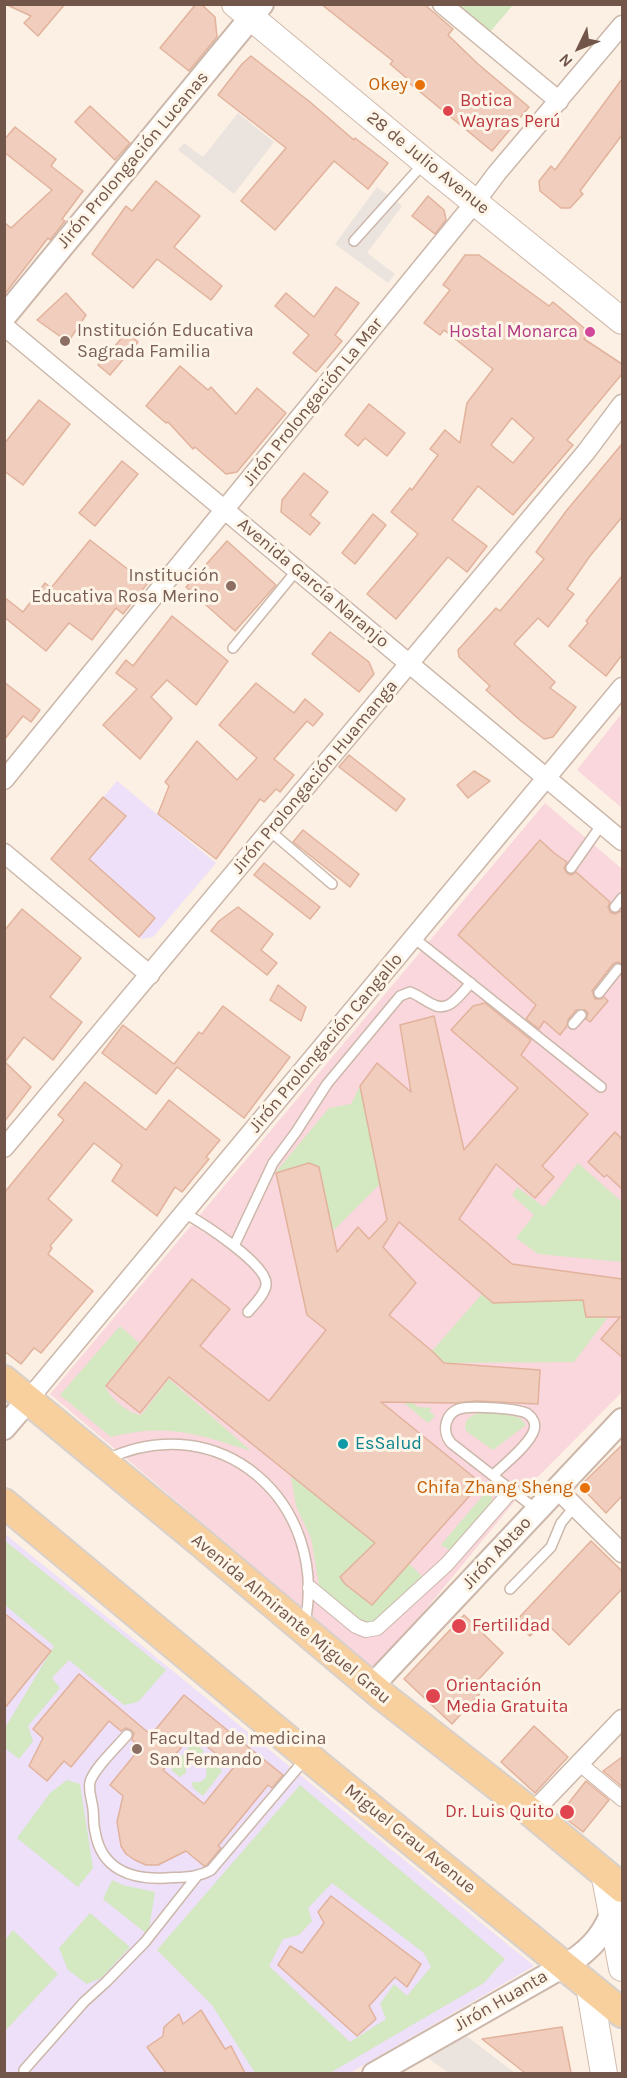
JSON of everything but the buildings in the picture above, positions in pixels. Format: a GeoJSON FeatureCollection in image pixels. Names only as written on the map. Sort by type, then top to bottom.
{"type":"FeatureCollection","features":[{"type":"Feature","properties":{"kind":"main road","name":"28 de Julio Avenue"},"geometry":{"type":"LineString","coordinates":[[245,8],[425,162],[622,321]]}},
{"type":"Feature","properties":{"kind":"main road","name":"Avenida Almirante Miguel Grau"},"geometry":{"type":"LineString","coordinates":[[4,1380],[24,1405],[103,1461],[371,1687],[532,1813],[612,1893]]}},
{"type":"Feature","properties":{"kind":"main road","name":"Miguel Grau Avenue"},"geometry":{"type":"LineString","coordinates":[[4,1503],[308,1756],[569,1963],[589,1985],[622,2013]]}},
{"type":"Feature","properties":{"kind":"main road"},"geometry":{"type":"LineString","coordinates":[[612,1893],[622,1968]]}},
{"type":"Feature","properties":{"kind":"main road"},"geometry":{"type":"LineString","coordinates":[[589,1985],[603,2073]]}},
{"type":"Feature","properties":{"kind":"street"},"geometry":{"type":"LineString","coordinates":[[442,4],[559,101]]}},
{"type":"Feature","properties":{"kind":"street","name":"Jirón Prolongación Lucanas"},"geometry":{"type":"LineString","coordinates":[[4,316],[245,8]]}},
{"type":"Feature","properties":{"kind":"street","name":"Jirón Prolongación La Mar"},"geometry":{"type":"LineString","coordinates":[[4,780],[497,173],[622,25]]}},
{"type":"Feature","properties":{"kind":"street","name":"Avenida García Naranjo"},"geometry":{"type":"LineString","coordinates":[[4,326],[622,841]]}},
{"type":"Feature","properties":{"kind":"street","name":"Jirón Prolongación Huamanga"},"geometry":{"type":"LineString","coordinates":[[4,1148],[578,461],[622,404]]}},
{"type":"Feature","properties":{"kind":"street","name":"Jirón Prolongación Cangallo"},"geometry":{"type":"LineString","coordinates":[[24,1405],[622,687]]}},
{"type":"Feature","properties":{"kind":"street"},"geometry":{"type":"LineString","coordinates":[[4,853],[150,975]]}},
{"type":"Feature","properties":{"kind":"street"},"geometry":{"type":"LineString","coordinates":[[4,1428],[24,1405]]}},
{"type":"Feature","properties":{"kind":"street","name":"Jirón Abtao"},"geometry":{"type":"LineString","coordinates":[[371,1687],[622,1420]]}},
{"type":"Feature","properties":{"kind":"street"},"geometry":{"type":"LineString","coordinates":[[557,1489],[622,1553]]}},
{"type":"Feature","properties":{"kind":"street"},"geometry":{"type":"LineString","coordinates":[[310,1588],[356,1626],[366,1630],[377,1628],[447,1564],[512,1490]]}},
{"type":"Feature","properties":{"kind":"street"},"geometry":{"type":"LineString","coordinates":[[532,1813],[622,1720]]}},
{"type":"Feature","properties":{"kind":"street"},"geometry":{"type":"LineString","coordinates":[[580,1764],[622,1799]]}},
{"type":"Feature","properties":{"kind":"street","name":"Jirón Huanta"},"geometry":{"type":"LineString","coordinates":[[374,2073],[569,1963],[598,1939],[607,1928],[612,1893]]}},
{"type":"Feature","properties":{"kind":"lane"},"geometry":{"type":"LineString","coordinates":[[354,241],[425,162]]}},
{"type":"Feature","properties":{"kind":"lane"},"geometry":{"type":"LineString","coordinates":[[233,648],[297,570]]}},
{"type":"Feature","properties":{"kind":"lane"},"geometry":{"type":"LineString","coordinates":[[572,868],[602,824]]}},
{"type":"Feature","properties":{"kind":"lane"},"geometry":{"type":"LineString","coordinates":[[270,831],[332,884]]}},
{"type":"Feature","properties":{"kind":"lane"},"geometry":{"type":"LineString","coordinates":[[615,907],[622,898]]}},
{"type":"Feature","properties":{"kind":"lane"},"geometry":{"type":"LineString","coordinates":[[414,938],[601,1087]]}},
{"type":"Feature","properties":{"kind":"lane"},"geometry":{"type":"LineString","coordinates":[[599,993],[618,969]]}},
{"type":"Feature","properties":{"kind":"lane"},"geometry":{"type":"LineString","coordinates":[[234,1246],[273,1163],[327,1084],[400,996],[410,993],[441,1007],[453,1003],[471,983]]}},
{"type":"Feature","properties":{"kind":"lane"},"geometry":{"type":"LineString","coordinates":[[573,1024],[581,1015]]}},
{"type":"Feature","properties":{"kind":"lane"},"geometry":{"type":"LineString","coordinates":[[184,1213],[234,1246],[258,1268],[266,1280],[267,1288],[248,1312]]}},
{"type":"Feature","properties":{"kind":"lane"},"geometry":{"type":"LineString","coordinates":[[494,1475],[531,1436],[535,1426],[531,1417],[521,1411],[463,1407],[453,1412],[445,1424],[446,1437],[451,1443],[537,1510]]}},
{"type":"Feature","properties":{"kind":"lane"},"geometry":{"type":"LineString","coordinates":[[103,1461],[139,1447],[164,1444],[189,1445],[213,1451],[256,1474],[275,1492],[290,1513],[301,1537],[308,1562],[310,1588],[303,1629]]}},
{"type":"Feature","properties":{"kind":"lane"},"geometry":{"type":"LineString","coordinates":[[510,1589],[551,1547],[561,1523],[575,1506]]}},
{"type":"Feature","properties":{"kind":"lane"},"geometry":{"type":"LineString","coordinates":[[127,1735],[96,1772],[89,1784],[99,1848],[106,1858],[123,1873],[139,1878],[196,1876],[211,1870],[308,1756]]}},
{"type":"Feature","properties":{"kind":"lane"},"geometry":{"type":"LineString","coordinates":[[24,2073],[24,2070],[84,2002],[145,1942],[196,1876]]}},
{"type":"Feature","properties":{"kind":"shaded area"},"geometry":{"type":"Polygon","coordinates":[[[238,113],[274,142],[234,194],[178,150],[184,143],[203,157],[238,113]]]}},
{"type":"Feature","properties":{"kind":"shaded area"},"geometry":{"type":"Polygon","coordinates":[[[377,187],[402,206],[367,253],[395,274],[388,283],[335,244],[377,187]]]}},
{"type":"Feature","properties":{"kind":"shaded area"},"geometry":{"type":"Polygon","coordinates":[[[622,713],[622,808],[577,770],[622,713]]]}},
{"type":"Feature","properties":{"kind":"shaded area"},"geometry":{"type":"Polygon","coordinates":[[[117,781],[216,863],[153,937],[142,939],[51,859],[117,781]]]}},
{"type":"Feature","properties":{"kind":"shaded area"},"geometry":{"type":"Polygon","coordinates":[[[545,803],[622,869],[622,1392],[519,1496],[376,1670],[50,1394],[545,803]]]}},
{"type":"Feature","properties":{"kind":"shaded area","name":"Facultad de medicina San Fernando"},"geometry":{"type":"Polygon","coordinates":[[[4,1533],[534,1966],[350,2073],[5,2073],[4,1533]]]}},
{"type":"Feature","properties":{"kind":"shaded area"},"geometry":{"type":"Polygon","coordinates":[[[465,2035],[515,2073],[449,2073],[428,2058],[465,2035]]]}},
{"type":"Feature","properties":{"kind":"green space"},"geometry":{"type":"Polygon","coordinates":[[[442,5],[513,5],[484,39],[442,5]]]}},
{"type":"Feature","properties":{"kind":"green space"},"geometry":{"type":"Polygon","coordinates":[[[360,1086],[380,1184],[332,1232],[319,1167],[309,1163],[275,1173],[329,1108],[351,1104],[360,1086]]]}},
{"type":"Feature","properties":{"kind":"green space"},"geometry":{"type":"Polygon","coordinates":[[[578,1163],[622,1202],[622,1262],[538,1254],[516,1238],[534,1215],[512,1195],[517,1187],[544,1207],[578,1163]]]}},
{"type":"Feature","properties":{"kind":"green space"},"geometry":{"type":"Polygon","coordinates":[[[482,1294],[493,1303],[583,1300],[586,1317],[608,1317],[574,1362],[444,1363],[432,1351],[482,1294]]]}},
{"type":"Feature","properties":{"kind":"green space"},"geometry":{"type":"Polygon","coordinates":[[[120,1326],[139,1343],[105,1386],[115,1400],[130,1411],[141,1415],[169,1379],[251,1451],[182,1432],[150,1431],[111,1437],[60,1395],[120,1326]]]}},
{"type":"Feature","properties":{"kind":"green space"},"geometry":{"type":"Polygon","coordinates":[[[374,1372],[418,1407],[432,1408],[429,1411],[435,1416],[428,1423],[372,1376],[374,1372]]]}},
{"type":"Feature","properties":{"kind":"green space"},"geometry":{"type":"Polygon","coordinates":[[[494,1411],[520,1418],[526,1425],[493,1450],[466,1431],[465,1425],[469,1417],[494,1411]]]}},
{"type":"Feature","properties":{"kind":"green space"},"geometry":{"type":"Polygon","coordinates":[[[291,1476],[375,1543],[343,1575],[342,1579],[345,1584],[372,1605],[409,1564],[422,1576],[376,1621],[364,1623],[356,1619],[319,1585],[311,1538],[296,1506],[291,1476]]]}},
{"type":"Feature","properties":{"kind":"green space"},"geometry":{"type":"Polygon","coordinates":[[[489,1488],[494,1506],[453,1552],[441,1545],[489,1488]]]}},
{"type":"Feature","properties":{"kind":"green space"},"geometry":{"type":"Polygon","coordinates":[[[4,1540],[166,1670],[138,1702],[124,1705],[69,1660],[52,1678],[60,1688],[28,1726],[33,1741],[19,1759],[5,1748],[5,1728],[54,1646],[5,1605],[4,1540]]]}},
{"type":"Feature","properties":{"kind":"green space"},"geometry":{"type":"Polygon","coordinates":[[[194,1741],[204,1751],[198,1758],[192,1756],[186,1762],[186,1773],[180,1777],[171,1770],[194,1741]]]}},
{"type":"Feature","properties":{"kind":"green space"},"geometry":{"type":"Polygon","coordinates":[[[211,1758],[222,1771],[203,1796],[193,1788],[192,1782],[200,1782],[206,1778],[207,1764],[211,1758]]]}},
{"type":"Feature","properties":{"kind":"green space"},"geometry":{"type":"Polygon","coordinates":[[[67,1780],[80,1784],[93,1868],[78,1887],[17,1838],[50,1793],[67,1780]]]}},
{"type":"Feature","properties":{"kind":"green space"},"geometry":{"type":"Polygon","coordinates":[[[300,1785],[505,1959],[484,1983],[330,2073],[255,2073],[212,2005],[157,1950],[300,1785]],[[332,1883],[308,1908],[312,1921],[299,1935],[283,1939],[269,1966],[350,2042],[386,2019],[380,2004],[394,1984],[407,1996],[431,1967],[424,1953],[332,1883]]]}},
{"type":"Feature","properties":{"kind":"green space"},"geometry":{"type":"Polygon","coordinates":[[[112,1880],[123,1885],[155,1892],[148,1935],[103,1899],[112,1880]]]}},
{"type":"Feature","properties":{"kind":"green space"},"geometry":{"type":"Polygon","coordinates":[[[90,1913],[130,1947],[101,1978],[87,1984],[68,1970],[59,1948],[90,1913]]]}},
{"type":"Feature","properties":{"kind":"green space"},"geometry":{"type":"Polygon","coordinates":[[[13,1930],[58,1974],[5,2031],[5,1940],[13,1930]]]}},
{"type":"Feature","properties":{"kind":"place","name":"Okey"},"geometry":{"type":"Point","coordinates":[420,85]}},
{"type":"Feature","properties":{"kind":"place","name":"Botica Wayras Perú"},"geometry":{"type":"Point","coordinates":[448,111]}},
{"type":"Feature","properties":{"kind":"place","name":"Hostal Monarca"},"geometry":{"type":"Point","coordinates":[590,332]}},
{"type":"Feature","properties":{"kind":"place","name":"Institución Educativa Sagrada Familia"},"geometry":{"type":"Point","coordinates":[65,341]}},
{"type":"Feature","properties":{"kind":"place","name":"Institución Educativa Rosa Merino"},"geometry":{"type":"Point","coordinates":[231,586]}},
{"type":"Feature","properties":{"kind":"place","name":"EsSalud"},"geometry":{"type":"Point","coordinates":[343,1444]}},
{"type":"Feature","properties":{"kind":"place","name":"Chifa Zhang Sheng"},"geometry":{"type":"Point","coordinates":[585,1488]}},
{"type":"Feature","properties":{"kind":"place","name":"Fertilidad"},"geometry":{"type":"Point","coordinates":[459,1626]}},
{"type":"Feature","properties":{"kind":"place","name":"Orientación Media Gratuita"},"geometry":{"type":"Point","coordinates":[433,1696]}},
{"type":"Feature","properties":{"kind":"place","name":"Facultad de medicina San Fernando"},"geometry":{"type":"Point","coordinates":[137,1749]}},
{"type":"Feature","properties":{"kind":"place","name":"Dr. Luis Quito"},"geometry":{"type":"Point","coordinates":[567,1812]}}]}
